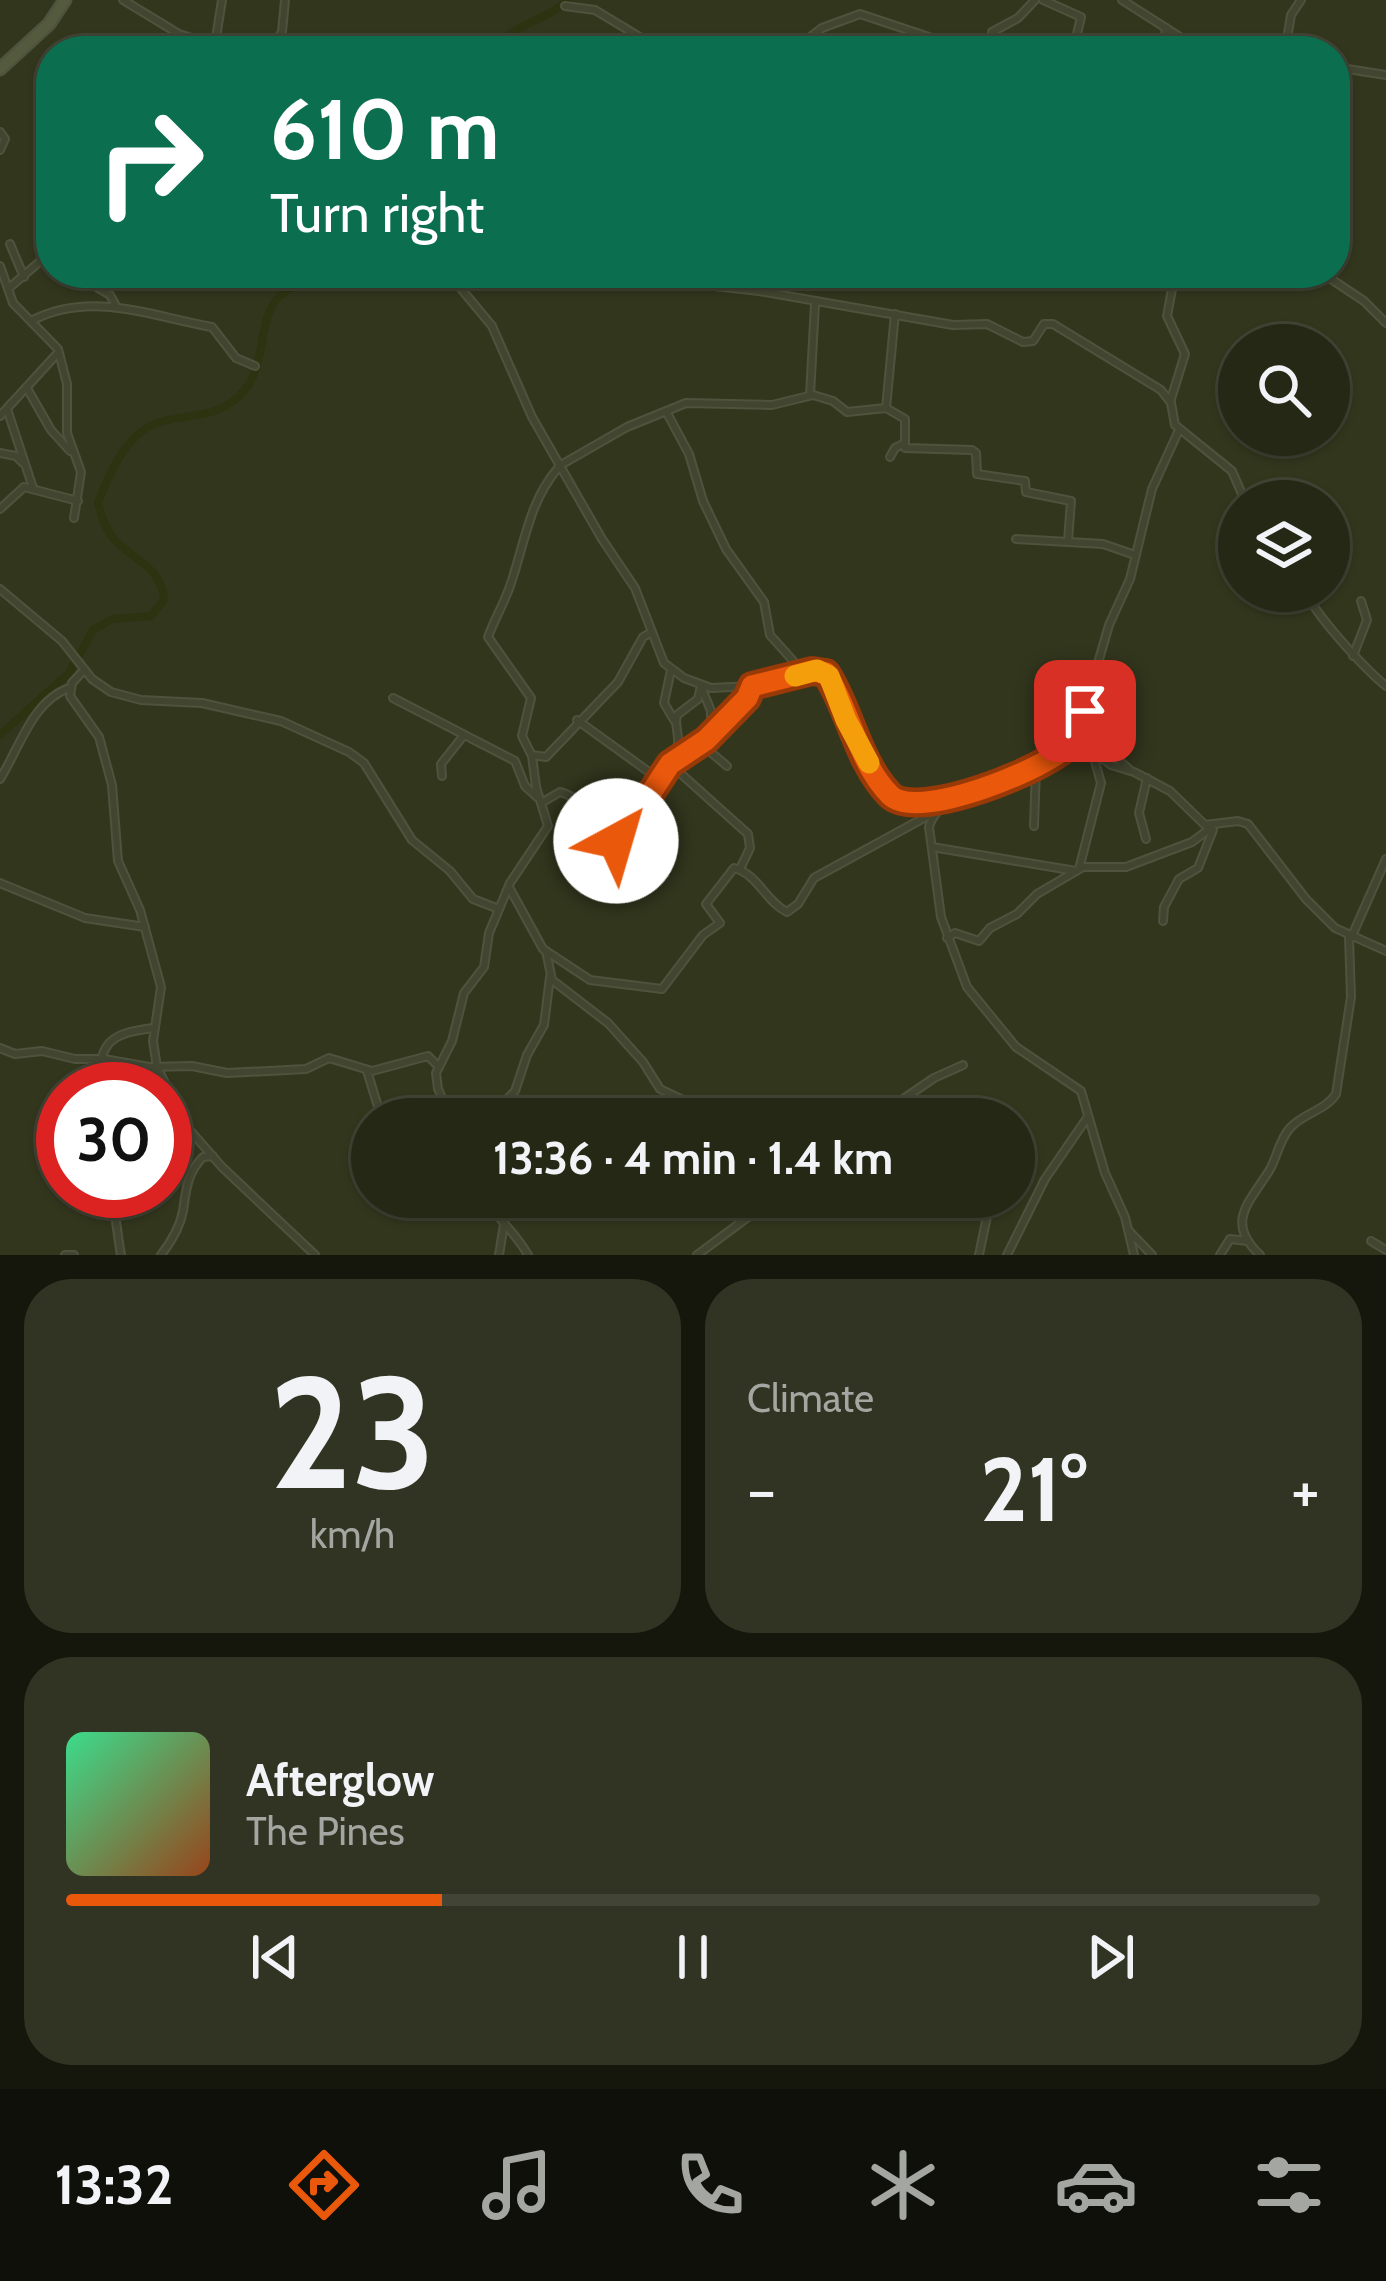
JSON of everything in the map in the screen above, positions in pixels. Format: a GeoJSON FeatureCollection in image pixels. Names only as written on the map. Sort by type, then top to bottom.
{"type":"FeatureCollection","features":[{"type":"Feature","properties":{"kind":"main road"},"geometry":{"type":"LineString","coordinates":[[0,69],[49,24],[65,0]]}},
{"type":"Feature","properties":{"kind":"street"},"geometry":{"type":"LineString","coordinates":[[124,0],[187,36]]}},
{"type":"Feature","properties":{"kind":"street"},"geometry":{"type":"LineString","coordinates":[[217,36],[222,0]]}},
{"type":"Feature","properties":{"kind":"street"},"geometry":{"type":"LineString","coordinates":[[279,36],[285,0]]}},
{"type":"Feature","properties":{"kind":"street"},"geometry":{"type":"LineString","coordinates":[[992,36],[1039,0],[1081,17],[1077,36]]}},
{"type":"Feature","properties":{"kind":"street"},"geometry":{"type":"LineString","coordinates":[[1122,0],[1179,36]]}},
{"type":"Feature","properties":{"kind":"street"},"geometry":{"type":"LineString","coordinates":[[1288,36],[1291,15],[1301,0]]}},
{"type":"Feature","properties":{"kind":"street"},"geometry":{"type":"LineString","coordinates":[[566,6],[604,15],[638,36]]}},
{"type":"Feature","properties":{"kind":"street"},"geometry":{"type":"LineString","coordinates":[[811,36],[860,14],[926,36]]}},
{"type":"Feature","properties":{"kind":"street"},"geometry":{"type":"LineString","coordinates":[[1165,36],[1166,28]]}},
{"type":"Feature","properties":{"kind":"street"},"geometry":{"type":"LineString","coordinates":[[1350,69],[1386,75]]}},
{"type":"Feature","properties":{"kind":"street"},"geometry":{"type":"LineString","coordinates":[[0,132],[5,139],[0,150]]}},
{"type":"Feature","properties":{"kind":"street"},"geometry":{"type":"LineString","coordinates":[[10,244],[24,277]]}},
{"type":"Feature","properties":{"kind":"street"},"geometry":{"type":"LineString","coordinates":[[0,266],[14,305],[58,352],[67,384],[67,434],[82,477],[74,518]]}},
{"type":"Feature","properties":{"kind":"street"},"geometry":{"type":"LineString","coordinates":[[9,288],[36,266]]}},
{"type":"Feature","properties":{"kind":"street"},"geometry":{"type":"LineString","coordinates":[[98,288],[110,295],[116,307]]}},
{"type":"Feature","properties":{"kind":"street"},"geometry":{"type":"LineString","coordinates":[[460,288],[492,326],[559,466],[635,588],[650,633],[671,670],[702,688],[752,686],[817,670],[829,676],[856,739],[897,800],[938,800],[972,792],[1036,768],[1070,745],[1083,720],[1108,626],[1130,579],[1152,489],[1180,430]]}},
{"type":"Feature","properties":{"kind":"street"},"geometry":{"type":"LineString","coordinates":[[739,288],[959,326],[996,326],[1029,343],[1045,324],[1053,324],[1162,390],[1171,403]]}},
{"type":"Feature","properties":{"kind":"street"},"geometry":{"type":"LineString","coordinates":[[1172,288],[1167,316],[1185,354],[1171,403],[1173,419],[1180,430],[1232,471],[1236,480]]}},
{"type":"Feature","properties":{"kind":"street"},"geometry":{"type":"LineString","coordinates":[[1344,288],[1386,323]]}},
{"type":"Feature","properties":{"kind":"street"},"geometry":{"type":"LineString","coordinates":[[810,395],[815,304]]}},
{"type":"Feature","properties":{"kind":"street"},"geometry":{"type":"LineString","coordinates":[[31,321],[67,306],[116,307],[212,327],[236,358],[255,366]]}},
{"type":"Feature","properties":{"kind":"street"},"geometry":{"type":"LineString","coordinates":[[886,408],[895,314]]}},
{"type":"Feature","properties":{"kind":"street"},"geometry":{"type":"LineString","coordinates":[[0,416],[58,352]]}},
{"type":"Feature","properties":{"kind":"street"},"geometry":{"type":"LineString","coordinates":[[28,390],[51,430],[74,455]]}},
{"type":"Feature","properties":{"kind":"street"},"geometry":{"type":"LineString","coordinates":[[443,1098],[435,1080],[455,1034],[464,993],[484,967],[487,942],[512,877],[548,826],[532,755],[522,734],[531,698],[488,637],[510,588],[530,515],[559,466],[627,427],[694,401],[768,405],[810,395],[833,401],[847,412],[886,408],[905,419],[904,448],[975,451],[977,474],[1025,481],[1026,492],[1071,501],[1068,541]]}},
{"type":"Feature","properties":{"kind":"street"},"geometry":{"type":"LineString","coordinates":[[8,409],[33,488]]}},
{"type":"Feature","properties":{"kind":"street"},"geometry":{"type":"LineString","coordinates":[[667,413],[689,454],[703,501],[726,549],[764,602],[770,635],[804,673]]}},
{"type":"Feature","properties":{"kind":"street"},"geometry":{"type":"LineString","coordinates":[[890,458],[903,444]]}},
{"type":"Feature","properties":{"kind":"street"},"geometry":{"type":"LineString","coordinates":[[0,453],[16,456],[25,466]]}},
{"type":"Feature","properties":{"kind":"street"},"geometry":{"type":"LineString","coordinates":[[0,509],[20,488],[78,501]]}},
{"type":"Feature","properties":{"kind":"street"},"geometry":{"type":"LineString","coordinates":[[1016,539],[1102,544],[1135,554]]}},
{"type":"Feature","properties":{"kind":"street"},"geometry":{"type":"LineString","coordinates":[[0,589],[62,641],[103,689],[124,697],[202,703],[280,721],[349,752],[364,764],[412,840],[450,871],[473,899],[499,909]]}},
{"type":"Feature","properties":{"kind":"street"},"geometry":{"type":"LineString","coordinates":[[1354,656],[1367,620],[1361,601]]}},
{"type":"Feature","properties":{"kind":"street"},"geometry":{"type":"LineString","coordinates":[[1316,612],[1386,686]]}},
{"type":"Feature","properties":{"kind":"street"},"geometry":{"type":"LineString","coordinates":[[532,755],[550,754],[618,682],[650,633]]}},
{"type":"Feature","properties":{"kind":"street"},"geometry":{"type":"LineString","coordinates":[[0,779],[41,707],[85,670]]}},
{"type":"Feature","properties":{"kind":"street"},"geometry":{"type":"LineString","coordinates":[[541,801],[552,793],[569,793],[592,815],[615,824],[639,811],[678,747],[674,720],[663,698],[671,670]]}},
{"type":"Feature","properties":{"kind":"street"},"geometry":{"type":"LineString","coordinates":[[670,764],[711,735],[747,698],[752,686]]}},
{"type":"Feature","properties":{"kind":"street"},"geometry":{"type":"LineString","coordinates":[[69,688],[99,737],[112,785],[118,861],[130,883],[161,987],[154,1028],[157,1062]]}},
{"type":"Feature","properties":{"kind":"street"},"geometry":{"type":"LineString","coordinates":[[674,720],[698,699],[702,688]]}},
{"type":"Feature","properties":{"kind":"street"},"geometry":{"type":"LineString","coordinates":[[702,688],[711,711],[711,735]]}},
{"type":"Feature","properties":{"kind":"street"},"geometry":{"type":"LineString","coordinates":[[393,698],[515,761],[525,786],[541,801]]}},
{"type":"Feature","properties":{"kind":"street"},"geometry":{"type":"LineString","coordinates":[[578,720],[660,780]]}},
{"type":"Feature","properties":{"kind":"street"},"geometry":{"type":"LineString","coordinates":[[1083,720],[1092,737],[1131,770]]}},
{"type":"Feature","properties":{"kind":"street"},"geometry":{"type":"LineString","coordinates":[[442,776],[443,759],[464,735]]}},
{"type":"Feature","properties":{"kind":"street"},"geometry":{"type":"LineString","coordinates":[[701,744],[727,766]]}},
{"type":"Feature","properties":{"kind":"street"},"geometry":{"type":"LineString","coordinates":[[1070,745],[1082,745],[1111,765],[1147,778],[1178,796],[1201,823],[1213,826]]}},
{"type":"Feature","properties":{"kind":"street"},"geometry":{"type":"LineString","coordinates":[[947,938],[955,933],[980,941],[1036,894],[1078,870],[1100,783],[1092,750]]}},
{"type":"Feature","properties":{"kind":"street"},"geometry":{"type":"LineString","coordinates":[[545,951],[590,980],[663,988],[703,935],[720,923],[706,902],[728,873],[740,869],[750,848],[748,834],[670,764]]}},
{"type":"Feature","properties":{"kind":"street"},"geometry":{"type":"LineString","coordinates":[[1034,826],[1036,768]]}},
{"type":"Feature","properties":{"kind":"street"},"geometry":{"type":"LineString","coordinates":[[1145,839],[1139,813],[1147,778]]}},
{"type":"Feature","properties":{"kind":"street"},"geometry":{"type":"LineString","coordinates":[[740,869],[788,912],[814,878],[972,792]]}},
{"type":"Feature","properties":{"kind":"street"},"geometry":{"type":"LineString","coordinates":[[936,812],[929,824],[947,938],[967,987],[1016,1047],[1077,1087],[1084,1097],[1133,1255]]}},
{"type":"Feature","properties":{"kind":"street"},"geometry":{"type":"LineString","coordinates":[[932,847],[1078,870],[1123,868],[1182,847],[1213,826],[1238,820],[1248,824],[1310,904],[1350,937],[1386,951]]}},
{"type":"Feature","properties":{"kind":"street"},"geometry":{"type":"LineString","coordinates":[[615,824],[616,841],[626,854]]}},
{"type":"Feature","properties":{"kind":"street"},"geometry":{"type":"LineString","coordinates":[[1163,921],[1164,908],[1179,879],[1198,869],[1213,826]]}},
{"type":"Feature","properties":{"kind":"street"},"geometry":{"type":"LineString","coordinates":[[1260,1255],[1242,1224],[1244,1209],[1287,1132],[1336,1094],[1352,997],[1350,937],[1386,859]]}},
{"type":"Feature","properties":{"kind":"street"},"geometry":{"type":"LineString","coordinates":[[0,883],[85,918],[145,927]]}},
{"type":"Feature","properties":{"kind":"street"},"geometry":{"type":"LineString","coordinates":[[508,1098],[544,1025],[550,976],[545,951],[509,888]]}},
{"type":"Feature","properties":{"kind":"street"},"geometry":{"type":"LineString","coordinates":[[550,976],[608,1023],[660,1089],[677,1098]]}},
{"type":"Feature","properties":{"kind":"street"},"geometry":{"type":"LineString","coordinates":[[103,1062],[110,1039],[122,1032],[154,1028]]}},
{"type":"Feature","properties":{"kind":"street"},"geometry":{"type":"LineString","coordinates":[[0,1048],[16,1054],[42,1051],[80,1060],[124,1062]]}},
{"type":"Feature","properties":{"kind":"street"},"geometry":{"type":"LineString","coordinates":[[192,1066],[227,1073],[284,1067],[300,1070],[329,1058],[367,1070],[393,1069],[428,1056],[439,1066]]}},
{"type":"Feature","properties":{"kind":"street"},"geometry":{"type":"LineString","coordinates":[[905,1098],[963,1065]]}},
{"type":"Feature","properties":{"kind":"street"},"geometry":{"type":"LineString","coordinates":[[367,1070],[373,1098]]}},
{"type":"Feature","properties":{"kind":"street"},"geometry":{"type":"LineString","coordinates":[[1007,1255],[1045,1179],[1087,1118]]}},
{"type":"Feature","properties":{"kind":"street"},"geometry":{"type":"LineString","coordinates":[[192,1131],[315,1255]]}},
{"type":"Feature","properties":{"kind":"street"},"geometry":{"type":"LineString","coordinates":[[161,1255],[176,1231],[183,1192],[198,1161],[201,1142]]}},
{"type":"Feature","properties":{"kind":"street"},"geometry":{"type":"LineString","coordinates":[[198,1161],[213,1156]]}},
{"type":"Feature","properties":{"kind":"street"},"geometry":{"type":"LineString","coordinates":[[115,1218],[114,1233],[122,1255]]}},
{"type":"Feature","properties":{"kind":"street"},"geometry":{"type":"LineString","coordinates":[[499,1218],[516,1233],[528,1255]]}},
{"type":"Feature","properties":{"kind":"street"},"geometry":{"type":"LineString","coordinates":[[698,1255],[748,1218]]}},
{"type":"Feature","properties":{"kind":"street"},"geometry":{"type":"LineString","coordinates":[[979,1255],[987,1218]]}},
{"type":"Feature","properties":{"kind":"street"},"geometry":{"type":"LineString","coordinates":[[499,1255],[504,1224]]}},
{"type":"Feature","properties":{"kind":"street"},"geometry":{"type":"LineString","coordinates":[[1128,1230],[1152,1255]]}},
{"type":"Feature","properties":{"kind":"street"},"geometry":{"type":"LineString","coordinates":[[1220,1255],[1230,1239],[1248,1241]]}},
{"type":"Feature","properties":{"kind":"street"},"geometry":{"type":"LineString","coordinates":[[1371,1241],[1386,1250]]}},
{"type":"Feature","properties":{"kind":"street"},"geometry":{"type":"LineString","coordinates":[[65,1255],[74,1255]]}},
{"type":"Feature","properties":{"kind":"waterway"},"geometry":{"type":"LineString","coordinates":[[509,36],[568,0]]}},
{"type":"Feature","properties":{"kind":"waterway"},"geometry":{"type":"LineString","coordinates":[[0,735],[69,673],[93,630],[112,619],[151,616],[164,600],[153,572],[112,536],[98,503],[113,468],[136,436],[157,423],[223,408],[243,392],[257,367],[269,312],[291,288]]}},
{"type":"Feature","properties":{"kind":"slow traffic"},"geometry":{"type":"LineString","coordinates":[[795,676],[817,670],[829,676],[869,763]]}},
{"type":"Feature","properties":{"kind":"route"},"geometry":{"type":"LineString","coordinates":[[616,841],[615,824],[639,811],[670,764],[706,740],[747,698],[752,686],[822,670],[878,778],[891,796],[907,802],[958,796],[1036,768],[1070,745],[1085,711]]}}]}
